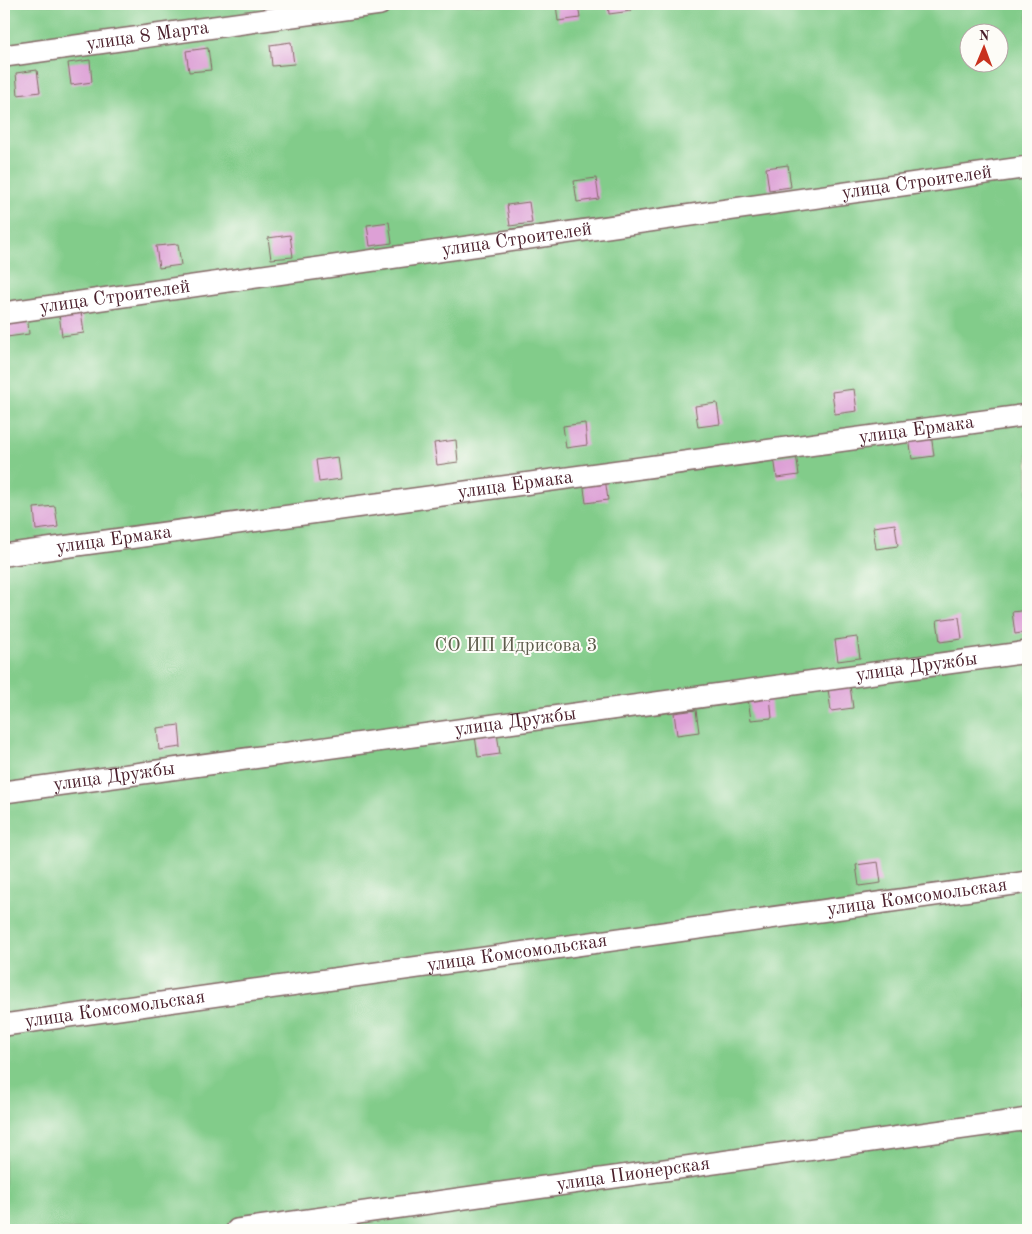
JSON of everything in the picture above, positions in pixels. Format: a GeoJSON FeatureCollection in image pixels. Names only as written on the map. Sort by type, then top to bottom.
{"type":"FeatureCollection","features":[{"type":"Feature","properties":{"kind":"street","name":"улица 8 Марта"},"geometry":{"type":"LineString","coordinates":[[4,56],[380,4]]}},
{"type":"Feature","properties":{"kind":"street","name":"улица Строителей"},"geometry":{"type":"LineString","coordinates":[[4,313],[1028,167]]}},
{"type":"Feature","properties":{"kind":"street","name":"улица Ермака"},"geometry":{"type":"LineString","coordinates":[[4,555],[1028,415]]}},
{"type":"Feature","properties":{"kind":"street","name":"улица Дружбы"},"geometry":{"type":"LineString","coordinates":[[4,792],[1028,652]]}},
{"type":"Feature","properties":{"kind":"street","name":"улица Комсомольская"},"geometry":{"type":"LineString","coordinates":[[4,1025],[1028,882]]}},
{"type":"Feature","properties":{"kind":"street","name":"улица Пионерская"},"geometry":{"type":"LineString","coordinates":[[237,1230],[1028,1119]]}},
{"type":"Feature","properties":{"kind":"green space","name":"СО ИП Идрисова 3"},"geometry":{"type":"Polygon","coordinates":[[[4,4],[1028,4],[1028,1230],[4,1230],[4,4]]]}},
{"type":"Feature","properties":{"kind":"building"},"geometry":{"type":"Polygon","coordinates":[[[556,4],[578,4],[580,18],[558,21],[556,4]]]}},
{"type":"Feature","properties":{"kind":"building"},"geometry":{"type":"Polygon","coordinates":[[[608,4],[630,4],[631,11],[609,14],[608,4]]]}},
{"type":"Feature","properties":{"kind":"building"},"geometry":{"type":"Polygon","coordinates":[[[291,42],[294,64],[272,66],[270,45],[291,42]]]}},
{"type":"Feature","properties":{"kind":"building"},"geometry":{"type":"Polygon","coordinates":[[[208,48],[211,70],[189,72],[186,51],[208,48]]]}},
{"type":"Feature","properties":{"kind":"building"},"geometry":{"type":"Polygon","coordinates":[[[90,60],[92,82],[71,85],[68,63],[90,60]]]}},
{"type":"Feature","properties":{"kind":"building"},"geometry":{"type":"Polygon","coordinates":[[[37,70],[40,92],[18,95],[16,73],[37,70]]]}},
{"type":"Feature","properties":{"kind":"building"},"geometry":{"type":"Polygon","coordinates":[[[788,165],[791,187],[769,190],[766,168],[788,165]]]}},
{"type":"Feature","properties":{"kind":"building"},"geometry":{"type":"Polygon","coordinates":[[[596,178],[599,199],[577,202],[574,181],[596,178]]]}},
{"type":"Feature","properties":{"kind":"building"},"geometry":{"type":"Polygon","coordinates":[[[529,202],[532,223],[510,226],[507,205],[529,202]]]}},
{"type":"Feature","properties":{"kind":"building"},"geometry":{"type":"Polygon","coordinates":[[[389,222],[392,243],[370,246],[367,225],[389,222]]]}},
{"type":"Feature","properties":{"kind":"building"},"geometry":{"type":"Polygon","coordinates":[[[290,235],[293,257],[271,259],[268,238],[290,235]]]}},
{"type":"Feature","properties":{"kind":"building"},"geometry":{"type":"Polygon","coordinates":[[[178,244],[181,265],[159,268],[156,246],[178,244]]]}},
{"type":"Feature","properties":{"kind":"building"},"geometry":{"type":"Polygon","coordinates":[[[81,311],[84,333],[62,336],[59,314],[81,311]]]}},
{"type":"Feature","properties":{"kind":"building"},"geometry":{"type":"Polygon","coordinates":[[[27,312],[29,334],[7,337],[5,315],[27,312]]]}},
{"type":"Feature","properties":{"kind":"building"},"geometry":{"type":"Polygon","coordinates":[[[854,389],[857,411],[835,414],[832,392],[854,389]]]}},
{"type":"Feature","properties":{"kind":"building"},"geometry":{"type":"Polygon","coordinates":[[[717,403],[720,424],[698,427],[695,406],[717,403]]]}},
{"type":"Feature","properties":{"kind":"building"},"geometry":{"type":"Polygon","coordinates":[[[585,423],[587,445],[566,448],[563,426],[585,423]]]}},
{"type":"Feature","properties":{"kind":"building"},"geometry":{"type":"Polygon","coordinates":[[[931,434],[934,456],[912,459],[909,437],[931,434]]]}},
{"type":"Feature","properties":{"kind":"building"},"geometry":{"type":"Polygon","coordinates":[[[456,440],[458,462],[437,465],[434,443],[456,440]]]}},
{"type":"Feature","properties":{"kind":"building"},"geometry":{"type":"Polygon","coordinates":[[[796,454],[799,475],[777,478],[774,457],[796,454]]]}},
{"type":"Feature","properties":{"kind":"building"},"geometry":{"type":"Polygon","coordinates":[[[338,457],[341,479],[319,482],[316,460],[338,457]]]}},
{"type":"Feature","properties":{"kind":"building"},"geometry":{"type":"Polygon","coordinates":[[[605,478],[608,500],[586,503],[583,481],[605,478]]]}},
{"type":"Feature","properties":{"kind":"building"},"geometry":{"type":"Polygon","coordinates":[[[55,506],[58,527],[36,530],[34,508],[55,506]]]}},
{"type":"Feature","properties":{"kind":"building"},"geometry":{"type":"Polygon","coordinates":[[[895,524],[898,546],[876,549],[873,527],[895,524]]]}},
{"type":"Feature","properties":{"kind":"building"},"geometry":{"type":"Polygon","coordinates":[[[1028,610],[1028,632],[1015,634],[1012,612],[1028,610]]]}},
{"type":"Feature","properties":{"kind":"building"},"geometry":{"type":"Polygon","coordinates":[[[959,617],[962,639],[940,642],[937,620],[959,617]]]}},
{"type":"Feature","properties":{"kind":"building"},"geometry":{"type":"Polygon","coordinates":[[[857,637],[860,658],[838,661],[835,640],[857,637]]]}},
{"type":"Feature","properties":{"kind":"building"},"geometry":{"type":"Polygon","coordinates":[[[850,686],[853,708],[831,711],[828,689],[850,686]]]}},
{"type":"Feature","properties":{"kind":"building"},"geometry":{"type":"Polygon","coordinates":[[[770,696],[772,718],[751,720],[748,699],[770,696]]]}},
{"type":"Feature","properties":{"kind":"building"},"geometry":{"type":"Polygon","coordinates":[[[696,710],[699,732],[677,735],[674,713],[696,710]]]}},
{"type":"Feature","properties":{"kind":"building"},"geometry":{"type":"Polygon","coordinates":[[[179,725],[181,747],[159,750],[157,728],[179,725]]]}},
{"type":"Feature","properties":{"kind":"building"},"geometry":{"type":"Polygon","coordinates":[[[497,733],[500,754],[478,757],[475,736],[497,733]]]}},
{"type":"Feature","properties":{"kind":"building"},"geometry":{"type":"Polygon","coordinates":[[[878,862],[881,883],[859,886],[856,865],[878,862]]]}}]}
